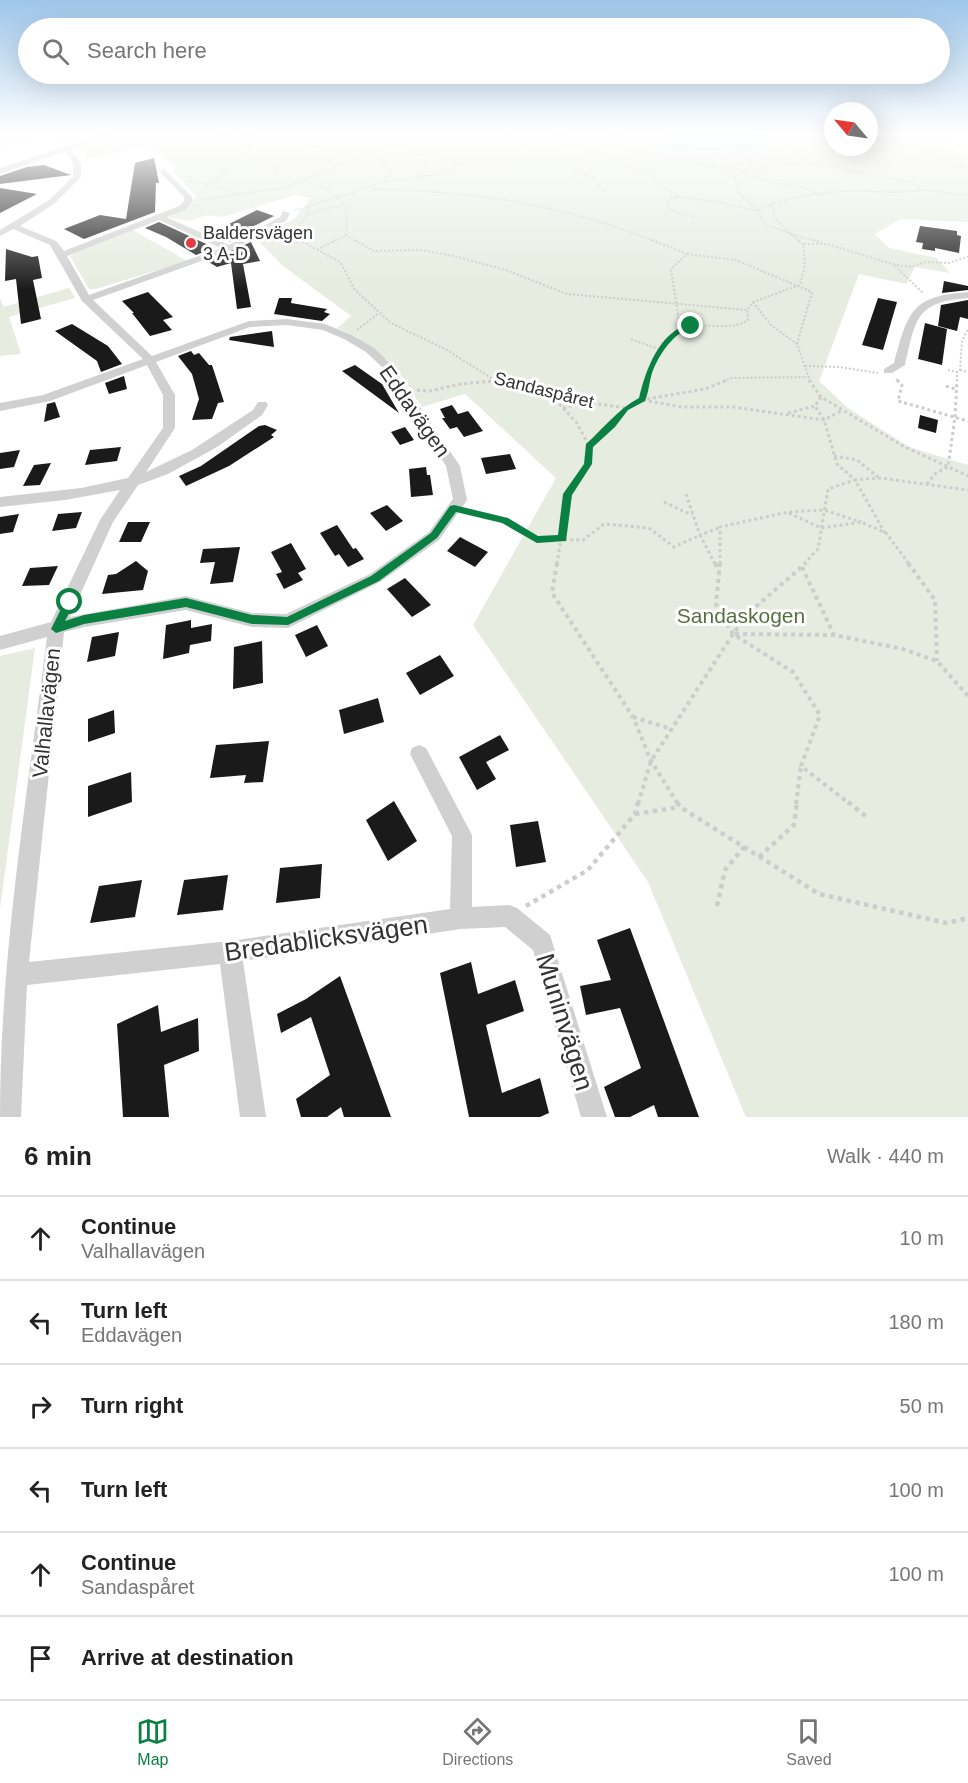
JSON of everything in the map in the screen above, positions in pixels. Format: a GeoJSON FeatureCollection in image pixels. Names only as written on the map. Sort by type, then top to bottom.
{"type":"FeatureCollection","features":[{"type":"Feature","properties":{"kind":"street"},"geometry":{"type":"LineString","coordinates":[[0,233],[67,191],[71,186]]}},
{"type":"Feature","properties":{"kind":"street"},"geometry":{"type":"LineString","coordinates":[[62,255],[182,208],[188,202],[188,197],[178,186]]}},
{"type":"Feature","properties":{"kind":"street"},"geometry":{"type":"LineString","coordinates":[[86,299],[229,248],[283,219],[286,213]]}},
{"type":"Feature","properties":{"kind":"street"},"geometry":{"type":"LineString","coordinates":[[159,218],[229,248]]}},
{"type":"Feature","properties":{"kind":"street","name":"Valhallavägen"},"geometry":{"type":"LineString","coordinates":[[8,1117],[16,975],[56,629],[107,520],[169,428],[169,395],[148,359],[86,299],[62,255],[52,243],[13,226]]}},
{"type":"Feature","properties":{"kind":"street"},"geometry":{"type":"LineString","coordinates":[[888,371],[899,365],[913,315],[929,300],[968,295]]}},
{"type":"Feature","properties":{"kind":"street","name":"Eddavägen"},"geometry":{"type":"LineString","coordinates":[[0,407],[46,399],[148,359],[249,324],[287,322],[316,326],[348,337],[370,350],[387,366],[453,466],[460,500],[454,509]]}},
{"type":"Feature","properties":{"kind":"street"},"geometry":{"type":"LineString","coordinates":[[0,502],[99,489],[131,482],[182,461],[210,446],[258,412],[262,405]]}},
{"type":"Feature","properties":{"kind":"street"},"geometry":{"type":"LineString","coordinates":[[0,643],[84,620],[186,603],[252,620],[288,621],[375,578],[434,536],[454,509]]}},
{"type":"Feature","properties":{"kind":"street"},"geometry":{"type":"LineString","coordinates":[[419,754],[462,836],[461,918],[509,916]]}},
{"type":"Feature","properties":{"kind":"street","name":"Muninvägen"},"geometry":{"type":"LineString","coordinates":[[509,916],[542,943],[594,1117]]}},
{"type":"Feature","properties":{"kind":"street","name":"Bredablicksvägen"},"geometry":{"type":"LineString","coordinates":[[16,975],[230,952],[461,918]]}},
{"type":"Feature","properties":{"kind":"street"},"geometry":{"type":"LineString","coordinates":[[230,952],[253,1117]]}},
{"type":"Feature","properties":{"kind":"path"},"geometry":{"type":"LineString","coordinates":[[213,186],[238,194]]}},
{"type":"Feature","properties":{"kind":"path"},"geometry":{"type":"LineString","coordinates":[[188,202],[286,186]]}},
{"type":"Feature","properties":{"kind":"path"},"geometry":{"type":"LineString","coordinates":[[318,186],[340,197],[348,215],[346,235]]}},
{"type":"Feature","properties":{"kind":"path"},"geometry":{"type":"LineString","coordinates":[[372,189],[375,186]]}},
{"type":"Feature","properties":{"kind":"path"},"geometry":{"type":"LineString","coordinates":[[376,186],[392,190]]}},
{"type":"Feature","properties":{"kind":"path"},"geometry":{"type":"LineString","coordinates":[[600,186],[604,192]]}},
{"type":"Feature","properties":{"kind":"path"},"geometry":{"type":"LineString","coordinates":[[664,186],[678,197]]}},
{"type":"Feature","properties":{"kind":"path"},"geometry":{"type":"LineString","coordinates":[[737,186],[739,193],[757,211],[765,224],[791,234],[892,264],[910,267],[925,262],[948,262],[968,257]]}},
{"type":"Feature","properties":{"kind":"path"},"geometry":{"type":"LineString","coordinates":[[796,186],[824,197]]}},
{"type":"Feature","properties":{"kind":"path"},"geometry":{"type":"LineString","coordinates":[[300,242],[295,232],[307,214],[308,207],[372,189],[439,191],[527,202],[572,213],[687,254],[736,260],[800,285],[812,292],[796,344]]}},
{"type":"Feature","properties":{"kind":"path"},"geometry":{"type":"LineString","coordinates":[[696,217],[678,213],[667,207],[670,199],[678,197],[714,201],[757,211],[774,202],[855,191],[910,192],[920,190],[968,195]]}},
{"type":"Feature","properties":{"kind":"path"},"geometry":{"type":"LineString","coordinates":[[774,202],[774,217],[803,244],[827,244]]}},
{"type":"Feature","properties":{"kind":"path"},"geometry":{"type":"LineString","coordinates":[[297,210],[307,214],[342,205]]}},
{"type":"Feature","properties":{"kind":"path","name":"Sandaspåret"},"geometry":{"type":"LineString","coordinates":[[258,233],[288,243],[300,242],[340,262],[355,290],[391,323],[447,350],[495,381],[585,402],[626,408]]}},
{"type":"Feature","properties":{"kind":"path"},"geometry":{"type":"LineString","coordinates":[[316,250],[346,235]]}},
{"type":"Feature","properties":{"kind":"path"},"geometry":{"type":"LineString","coordinates":[[346,235],[374,251],[420,250],[454,256],[506,270],[567,294],[747,310]]}},
{"type":"Feature","properties":{"kind":"path"},"geometry":{"type":"LineString","coordinates":[[800,285],[805,266],[803,244]]}},
{"type":"Feature","properties":{"kind":"path"},"geometry":{"type":"LineString","coordinates":[[680,328],[671,269],[687,254]]}},
{"type":"Feature","properties":{"kind":"path"},"geometry":{"type":"LineString","coordinates":[[892,264],[906,273],[910,281],[929,300]]}},
{"type":"Feature","properties":{"kind":"path"},"geometry":{"type":"LineString","coordinates":[[906,273],[910,267]]}},
{"type":"Feature","properties":{"kind":"path"},"geometry":{"type":"LineString","coordinates":[[643,400],[649,373],[661,350],[680,328],[691,326],[740,327],[748,320],[747,310],[753,302],[800,285]]}},
{"type":"Feature","properties":{"kind":"path"},"geometry":{"type":"LineString","coordinates":[[753,302],[771,325],[796,344],[807,376],[821,397],[903,446],[968,476]]}},
{"type":"Feature","properties":{"kind":"path"},"geometry":{"type":"LineString","coordinates":[[348,337],[380,313]]}},
{"type":"Feature","properties":{"kind":"path"},"geometry":{"type":"LineString","coordinates":[[948,467],[955,417],[955,389],[962,341],[968,329]]}},
{"type":"Feature","properties":{"kind":"path"},"geometry":{"type":"LineString","coordinates":[[631,339],[661,350]]}},
{"type":"Feature","properties":{"kind":"path"},"geometry":{"type":"LineString","coordinates":[[954,339],[962,341]]}},
{"type":"Feature","properties":{"kind":"path"},"geometry":{"type":"LineString","coordinates":[[953,353],[960,355]]}},
{"type":"Feature","properties":{"kind":"path"},"geometry":{"type":"LineString","coordinates":[[805,366],[839,367],[874,374],[888,371],[902,385],[898,401],[968,421]]}},
{"type":"Feature","properties":{"kind":"path"},"geometry":{"type":"LineString","coordinates":[[948,370],[968,372]]}},
{"type":"Feature","properties":{"kind":"path"},"geometry":{"type":"LineString","coordinates":[[589,446],[612,425],[626,408],[643,400],[705,389],[730,378],[769,375],[807,376]]}},
{"type":"Feature","properties":{"kind":"path"},"geometry":{"type":"LineString","coordinates":[[403,388],[430,391],[460,384],[495,381]]}},
{"type":"Feature","properties":{"kind":"path"},"geometry":{"type":"LineString","coordinates":[[946,386],[955,389]]}},
{"type":"Feature","properties":{"kind":"path"},"geometry":{"type":"LineString","coordinates":[[550,394],[577,423],[589,446],[588,464],[568,494],[552,593],[633,717],[651,760],[681,807],[819,894],[946,923],[968,918]]}},
{"type":"Feature","properties":{"kind":"path"},"geometry":{"type":"LineString","coordinates":[[785,414],[815,406],[821,397]]}},
{"type":"Feature","properties":{"kind":"path"},"geometry":{"type":"LineString","coordinates":[[643,400],[682,407],[733,407],[824,420],[843,410]]}},
{"type":"Feature","properties":{"kind":"path"},"geometry":{"type":"LineString","coordinates":[[563,408],[585,402]]}},
{"type":"Feature","properties":{"kind":"path"},"geometry":{"type":"LineString","coordinates":[[815,406],[824,420],[837,464],[855,480],[886,533],[935,600],[937,661]]}},
{"type":"Feature","properties":{"kind":"path"},"geometry":{"type":"LineString","coordinates":[[834,456],[857,460],[880,478]]}},
{"type":"Feature","properties":{"kind":"path"},"geometry":{"type":"LineString","coordinates":[[927,484],[936,473],[948,467]]}},
{"type":"Feature","properties":{"kind":"path"},"geometry":{"type":"LineString","coordinates":[[509,916],[588,870],[635,814],[651,760],[733,634],[752,610],[802,567],[818,549],[828,489],[855,480],[880,478],[968,490]]}},
{"type":"Feature","properties":{"kind":"path"},"geometry":{"type":"LineString","coordinates":[[686,494],[700,535],[720,572]]}},
{"type":"Feature","properties":{"kind":"path"},"geometry":{"type":"LineString","coordinates":[[664,502],[692,515]]}},
{"type":"Feature","properties":{"kind":"path"},"geometry":{"type":"LineString","coordinates":[[454,509],[504,520],[537,539],[583,540],[604,524],[649,528],[674,547],[720,527],[788,512],[824,510],[886,533]]}},
{"type":"Feature","properties":{"kind":"path"},"geometry":{"type":"LineString","coordinates":[[788,512],[821,528],[861,522]]}},
{"type":"Feature","properties":{"kind":"path"},"geometry":{"type":"LineString","coordinates":[[720,527],[720,572],[716,604],[733,634],[793,672],[820,716],[801,766],[794,825],[759,857]]}},
{"type":"Feature","properties":{"kind":"path"},"geometry":{"type":"LineString","coordinates":[[802,567],[834,635]]}},
{"type":"Feature","properties":{"kind":"path"},"geometry":{"type":"LineString","coordinates":[[733,634],[834,635],[903,649],[937,661],[968,696]]}},
{"type":"Feature","properties":{"kind":"path"},"geometry":{"type":"LineString","coordinates":[[633,717],[672,729]]}},
{"type":"Feature","properties":{"kind":"path"},"geometry":{"type":"LineString","coordinates":[[801,766],[868,818]]}},
{"type":"Feature","properties":{"kind":"path"},"geometry":{"type":"LineString","coordinates":[[635,814],[681,807]]}},
{"type":"Feature","properties":{"kind":"path"},"geometry":{"type":"LineString","coordinates":[[717,906],[725,870],[744,847]]}},
{"type":"Feature","properties":{"kind":"green space","name":"Sandaskogen"},"geometry":{"type":"Polygon","coordinates":[[[187,186],[968,186],[968,222],[900,219],[875,234],[889,248],[937,258],[950,273],[915,267],[906,284],[859,274],[819,381],[848,408],[909,447],[968,465],[968,1117],[746,1117],[648,882],[473,625],[556,478],[465,394],[422,407],[393,364],[355,336],[337,328],[351,316],[283,266],[256,239],[295,218],[311,198],[296,195],[222,217],[207,215],[189,221],[165,217],[184,209],[196,196],[187,186]]]}},
{"type":"Feature","properties":{"kind":"green space"},"geometry":{"type":"Polygon","coordinates":[[[133,230],[187,261],[96,289],[89,289],[70,256],[133,230]]]}},
{"type":"Feature","properties":{"kind":"green space"},"geometry":{"type":"Polygon","coordinates":[[[69,288],[75,298],[9,317],[21,354],[0,356],[0,299],[4,307],[69,288]]]}},
{"type":"Feature","properties":{"kind":"green space"},"geometry":{"type":"Polygon","coordinates":[[[35,648],[0,909],[0,656],[35,648]]]}},
{"type":"Feature","properties":{"kind":"building"},"geometry":{"type":"Polygon","coordinates":[[[131,186],[156,186],[155,212],[84,239],[64,229],[100,215],[126,219],[131,186]]]}},
{"type":"Feature","properties":{"kind":"building"},"geometry":{"type":"Polygon","coordinates":[[[0,188],[37,194],[0,213],[0,188]]]}},
{"type":"Feature","properties":{"kind":"building"},"geometry":{"type":"Polygon","coordinates":[[[257,210],[274,216],[232,237],[237,238],[229,242],[209,234],[257,210]]]}},
{"type":"Feature","properties":{"kind":"building"},"geometry":{"type":"Polygon","coordinates":[[[159,222],[215,248],[196,255],[166,237],[145,228],[159,222]]]}},
{"type":"Feature","properties":{"kind":"building"},"geometry":{"type":"Polygon","coordinates":[[[920,226],[957,231],[957,235],[961,236],[959,253],[935,248],[935,251],[922,249],[923,243],[916,242],[920,226]]]}},
{"type":"Feature","properties":{"kind":"building"},"geometry":{"type":"Polygon","coordinates":[[[251,242],[260,261],[243,264],[251,307],[237,309],[231,263],[217,267],[207,261],[251,242]]]}},
{"type":"Feature","properties":{"kind":"building"},"geometry":{"type":"Polygon","coordinates":[[[6,249],[32,257],[38,256],[42,278],[33,280],[41,319],[21,324],[16,279],[5,281],[6,249]]]}},
{"type":"Feature","properties":{"kind":"building"},"geometry":{"type":"Polygon","coordinates":[[[944,281],[968,286],[968,290],[942,293],[944,281]]]}},
{"type":"Feature","properties":{"kind":"building"},"geometry":{"type":"Polygon","coordinates":[[[148,292],[173,317],[163,320],[172,330],[150,336],[132,313],[134,313],[122,301],[148,292]]]}},
{"type":"Feature","properties":{"kind":"building"},"geometry":{"type":"Polygon","coordinates":[[[279,298],[292,298],[291,303],[327,309],[324,312],[330,314],[322,321],[274,314],[279,298]]]}},
{"type":"Feature","properties":{"kind":"building"},"geometry":{"type":"Polygon","coordinates":[[[878,298],[897,302],[883,350],[862,345],[878,298]]]}},
{"type":"Feature","properties":{"kind":"building"},"geometry":{"type":"Polygon","coordinates":[[[968,300],[968,319],[960,317],[957,331],[938,326],[941,305],[968,300]]]}},
{"type":"Feature","properties":{"kind":"building"},"geometry":{"type":"Polygon","coordinates":[[[925,323],[947,329],[942,365],[918,359],[925,323]]]}},
{"type":"Feature","properties":{"kind":"building"},"geometry":{"type":"Polygon","coordinates":[[[72,324],[108,346],[122,364],[101,372],[97,361],[55,331],[72,324]]]}},
{"type":"Feature","properties":{"kind":"building"},"geometry":{"type":"Polygon","coordinates":[[[272,331],[274,347],[229,340],[230,337],[272,331]]]}},
{"type":"Feature","properties":{"kind":"building"},"geometry":{"type":"Polygon","coordinates":[[[191,351],[194,355],[199,353],[209,365],[212,365],[224,402],[218,403],[212,419],[192,420],[199,399],[192,374],[178,356],[191,351]]]}},
{"type":"Feature","properties":{"kind":"building"},"geometry":{"type":"Polygon","coordinates":[[[355,365],[382,384],[399,413],[342,371],[355,365]]]}},
{"type":"Feature","properties":{"kind":"building"},"geometry":{"type":"Polygon","coordinates":[[[124,376],[127,389],[109,394],[105,383],[124,376]]]}},
{"type":"Feature","properties":{"kind":"building"},"geometry":{"type":"Polygon","coordinates":[[[55,402],[60,417],[44,422],[47,404],[55,402]]]}},
{"type":"Feature","properties":{"kind":"building"},"geometry":{"type":"Polygon","coordinates":[[[452,405],[458,414],[468,411],[483,431],[464,437],[457,427],[450,429],[442,418],[445,418],[440,409],[452,405]]]}},
{"type":"Feature","properties":{"kind":"building"},"geometry":{"type":"Polygon","coordinates":[[[920,415],[938,420],[936,433],[918,428],[920,415]]]}},
{"type":"Feature","properties":{"kind":"building"},"geometry":{"type":"Polygon","coordinates":[[[265,425],[277,430],[271,435],[274,437],[229,466],[186,486],[179,476],[201,466],[259,426],[265,425]]]}},
{"type":"Feature","properties":{"kind":"building"},"geometry":{"type":"Polygon","coordinates":[[[405,427],[414,440],[400,445],[391,432],[405,427]]]}},
{"type":"Feature","properties":{"kind":"building"},"geometry":{"type":"Polygon","coordinates":[[[121,447],[117,461],[85,465],[90,450],[121,447]]]}},
{"type":"Feature","properties":{"kind":"building"},"geometry":{"type":"Polygon","coordinates":[[[20,450],[14,467],[0,469],[0,453],[20,450]]]}},
{"type":"Feature","properties":{"kind":"building"},"geometry":{"type":"Polygon","coordinates":[[[510,454],[516,469],[486,474],[481,458],[510,454]]]}},
{"type":"Feature","properties":{"kind":"building"},"geometry":{"type":"Polygon","coordinates":[[[51,463],[40,485],[23,486],[34,465],[51,463]]]}},
{"type":"Feature","properties":{"kind":"building"},"geometry":{"type":"Polygon","coordinates":[[[426,467],[427,475],[430,475],[433,495],[411,497],[409,469],[426,467]]]}},
{"type":"Feature","properties":{"kind":"building"},"geometry":{"type":"Polygon","coordinates":[[[387,505],[403,521],[386,531],[370,513],[387,505]]]}},
{"type":"Feature","properties":{"kind":"building"},"geometry":{"type":"Polygon","coordinates":[[[82,512],[76,528],[52,531],[58,514],[82,512]]]}},
{"type":"Feature","properties":{"kind":"building"},"geometry":{"type":"Polygon","coordinates":[[[19,514],[13,532],[0,534],[0,517],[19,514]]]}},
{"type":"Feature","properties":{"kind":"building"},"geometry":{"type":"Polygon","coordinates":[[[128,522],[150,522],[141,542],[119,542],[128,522]]]}},
{"type":"Feature","properties":{"kind":"building"},"geometry":{"type":"Polygon","coordinates":[[[337,525],[353,549],[356,548],[364,559],[348,567],[339,554],[335,556],[320,533],[337,525]]]}},
{"type":"Feature","properties":{"kind":"building"},"geometry":{"type":"Polygon","coordinates":[[[460,537],[488,552],[475,567],[447,551],[460,537]]]}},
{"type":"Feature","properties":{"kind":"building"},"geometry":{"type":"Polygon","coordinates":[[[291,543],[306,569],[298,573],[303,580],[284,589],[276,574],[282,572],[271,552],[291,543]]]}},
{"type":"Feature","properties":{"kind":"building"},"geometry":{"type":"Polygon","coordinates":[[[240,547],[233,582],[210,584],[215,562],[200,563],[203,549],[240,547]]]}},
{"type":"Feature","properties":{"kind":"building"},"geometry":{"type":"Polygon","coordinates":[[[136,561],[148,571],[143,590],[102,594],[108,575],[116,574],[136,561]]]}},
{"type":"Feature","properties":{"kind":"building"},"geometry":{"type":"Polygon","coordinates":[[[58,566],[49,585],[22,586],[30,568],[58,566]]]}},
{"type":"Feature","properties":{"kind":"building"},"geometry":{"type":"Polygon","coordinates":[[[405,578],[431,605],[412,617],[387,589],[405,578]]]}},
{"type":"Feature","properties":{"kind":"building"},"geometry":{"type":"Polygon","coordinates":[[[191,620],[191,628],[212,624],[211,641],[190,645],[189,653],[163,659],[166,625],[191,620]]]}},
{"type":"Feature","properties":{"kind":"building"},"geometry":{"type":"Polygon","coordinates":[[[317,625],[328,646],[306,657],[295,635],[317,625]]]}},
{"type":"Feature","properties":{"kind":"building"},"geometry":{"type":"Polygon","coordinates":[[[119,632],[115,656],[87,662],[92,637],[119,632]]]}},
{"type":"Feature","properties":{"kind":"building"},"geometry":{"type":"Polygon","coordinates":[[[262,641],[263,683],[233,689],[234,647],[262,641]]]}},
{"type":"Feature","properties":{"kind":"building"},"geometry":{"type":"Polygon","coordinates":[[[440,655],[454,676],[420,695],[406,673],[440,655]]]}},
{"type":"Feature","properties":{"kind":"building"},"geometry":{"type":"Polygon","coordinates":[[[378,698],[384,722],[344,734],[339,710],[378,698]]]}},
{"type":"Feature","properties":{"kind":"building"},"geometry":{"type":"Polygon","coordinates":[[[114,710],[115,733],[88,742],[88,719],[114,710]]]}},
{"type":"Feature","properties":{"kind":"building"},"geometry":{"type":"Polygon","coordinates":[[[500,735],[509,750],[486,762],[496,779],[477,790],[459,757],[500,735]]]}},
{"type":"Feature","properties":{"kind":"building"},"geometry":{"type":"Polygon","coordinates":[[[269,741],[263,782],[244,783],[246,775],[210,778],[216,745],[269,741]]]}},
{"type":"Feature","properties":{"kind":"building"},"geometry":{"type":"Polygon","coordinates":[[[131,772],[132,802],[88,817],[88,786],[131,772]]]}},
{"type":"Feature","properties":{"kind":"building"},"geometry":{"type":"Polygon","coordinates":[[[394,801],[417,841],[388,861],[366,820],[394,801]]]}},
{"type":"Feature","properties":{"kind":"building"},"geometry":{"type":"Polygon","coordinates":[[[538,821],[546,862],[516,867],[510,825],[538,821]]]}},
{"type":"Feature","properties":{"kind":"building"},"geometry":{"type":"Polygon","coordinates":[[[322,864],[320,898],[276,903],[280,868],[322,864]]]}},
{"type":"Feature","properties":{"kind":"building"},"geometry":{"type":"Polygon","coordinates":[[[228,875],[223,910],[177,915],[184,880],[228,875]]]}},
{"type":"Feature","properties":{"kind":"building"},"geometry":{"type":"Polygon","coordinates":[[[142,880],[135,917],[90,923],[99,886],[142,880]]]}},
{"type":"Feature","properties":{"kind":"building"},"geometry":{"type":"Polygon","coordinates":[[[630,928],[699,1117],[658,1117],[654,1105],[630,1117],[615,1117],[604,1087],[641,1068],[620,1008],[586,1015],[580,986],[611,980],[597,940],[630,928]]]}},
{"type":"Feature","properties":{"kind":"building"},"geometry":{"type":"Polygon","coordinates":[[[471,962],[478,994],[515,980],[524,1011],[486,1025],[502,1093],[540,1078],[549,1113],[540,1117],[469,1117],[440,973],[471,962]]]}},
{"type":"Feature","properties":{"kind":"building"},"geometry":{"type":"Polygon","coordinates":[[[340,976],[391,1117],[344,1117],[341,1107],[327,1117],[301,1117],[296,1099],[330,1075],[311,1017],[281,1033],[277,1014],[306,999],[340,976]]]}},
{"type":"Feature","properties":{"kind":"building"},"geometry":{"type":"Polygon","coordinates":[[[158,1005],[161,1032],[198,1018],[199,1051],[164,1065],[169,1117],[123,1117],[117,1024],[158,1005]]]}},
{"type":"Feature","properties":{"kind":"place","name":"Baldersvägen 3 A-D"},"geometry":{"type":"Point","coordinates":[191,243]}},
{"type":"Feature","properties":{"kind":"route"},"geometry":{"type":"LineString","coordinates":[[70,602],[56,629],[84,620],[186,603],[252,620],[288,621],[375,578],[434,536],[454,509],[504,520],[537,539],[562,539],[568,494],[588,464],[589,446],[612,425],[626,408],[643,400],[649,373],[668,339],[680,328],[691,326]]}}]}
